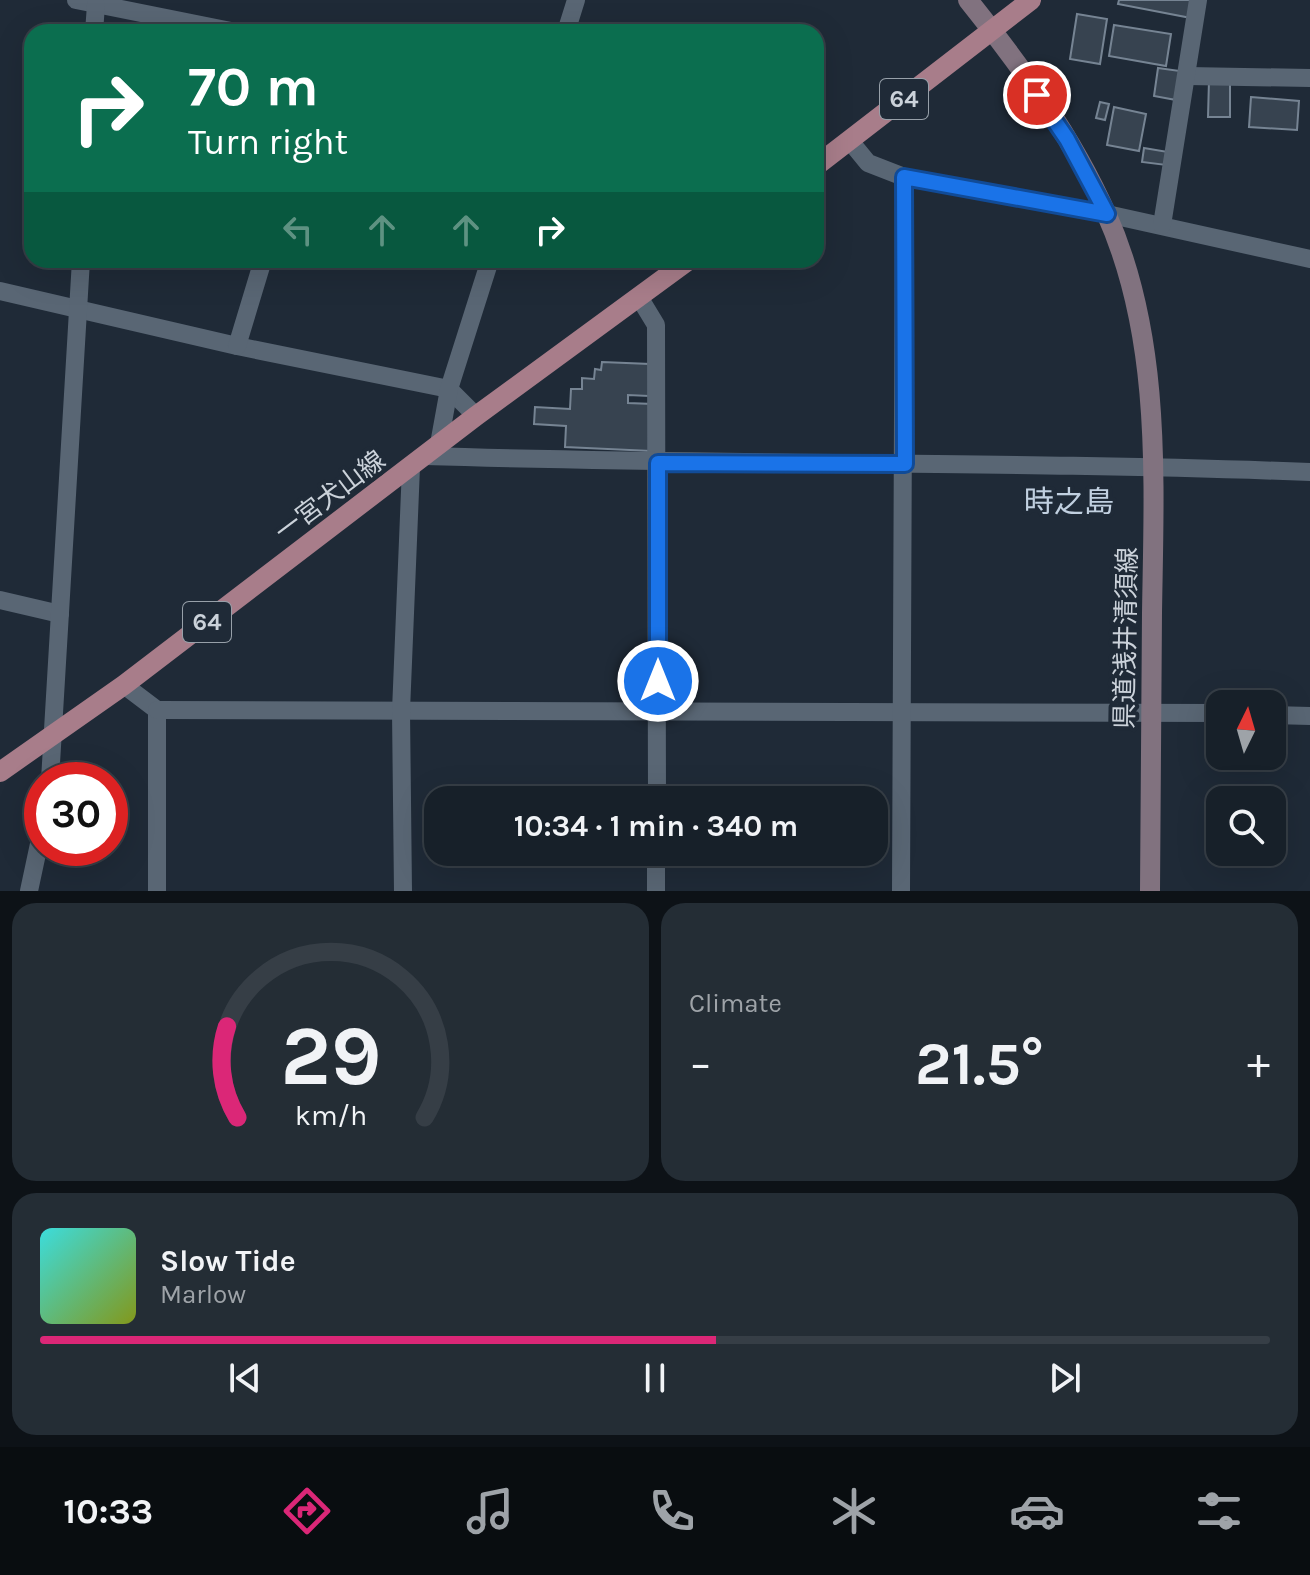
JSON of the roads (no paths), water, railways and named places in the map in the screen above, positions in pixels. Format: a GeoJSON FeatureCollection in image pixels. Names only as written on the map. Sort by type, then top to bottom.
{"type":"FeatureCollection","features":[{"type":"Feature","properties":{"kind":"main road","name":"県道浅井清須線"},"geometry":{"type":"LineString","coordinates":[[968,0],[1067,139],[1107,214],[1128,277],[1145,355],[1154,466],[1150,891]]}},
{"type":"Feature","properties":{"kind":"main road","name":"64"},"geometry":{"type":"LineString","coordinates":[[824,160],[1031,0]]}},
{"type":"Feature","properties":{"kind":"main road","name":"一宮犬山線"},"geometry":{"type":"LineString","coordinates":[[0,772],[52,732],[124,685],[476,416],[678,268]]}},
{"type":"Feature","properties":{"kind":"street"},"geometry":{"type":"LineString","coordinates":[[76,0],[195,24]]}},
{"type":"Feature","properties":{"kind":"street"},"geometry":{"type":"LineString","coordinates":[[568,24],[576,0]]}},
{"type":"Feature","properties":{"kind":"street"},"geometry":{"type":"LineString","coordinates":[[1162,225],[1198,0]]}},
{"type":"Feature","properties":{"kind":"street"},"geometry":{"type":"LineString","coordinates":[[95,24],[96,5]]}},
{"type":"Feature","properties":{"kind":"street"},"geometry":{"type":"LineString","coordinates":[[1188,76],[1310,78]]}},
{"type":"Feature","properties":{"kind":"street"},"geometry":{"type":"LineString","coordinates":[[850,141],[868,163],[904,177],[1162,225],[1310,259]]}},
{"type":"Feature","properties":{"kind":"street"},"geometry":{"type":"LineString","coordinates":[[901,891],[904,177]]}},
{"type":"Feature","properties":{"kind":"street"},"geometry":{"type":"LineString","coordinates":[[51,762],[81,268]]}},
{"type":"Feature","properties":{"kind":"street"},"geometry":{"type":"LineString","coordinates":[[237,346],[261,268]]}},
{"type":"Feature","properties":{"kind":"street"},"geometry":{"type":"LineString","coordinates":[[403,891],[401,711],[425,456],[487,268]]}},
{"type":"Feature","properties":{"kind":"street"},"geometry":{"type":"LineString","coordinates":[[0,291],[237,346],[449,389],[476,416]]}},
{"type":"Feature","properties":{"kind":"street"},"geometry":{"type":"LineString","coordinates":[[639,297],[656,325],[657,786]]}},
{"type":"Feature","properties":{"kind":"street"},"geometry":{"type":"LineString","coordinates":[[425,456],[658,463],[1154,466],[1310,472]]}},
{"type":"Feature","properties":{"kind":"street"},"geometry":{"type":"LineString","coordinates":[[0,600],[60,614]]}},
{"type":"Feature","properties":{"kind":"street"},"geometry":{"type":"LineString","coordinates":[[124,685],[157,710],[1206,713]]}},
{"type":"Feature","properties":{"kind":"street"},"geometry":{"type":"LineString","coordinates":[[157,710],[157,891]]}},
{"type":"Feature","properties":{"kind":"street"},"geometry":{"type":"LineString","coordinates":[[1286,715],[1310,716]]}},
{"type":"Feature","properties":{"kind":"street"},"geometry":{"type":"LineString","coordinates":[[29,891],[34,866]]}},
{"type":"Feature","properties":{"kind":"street"},"geometry":{"type":"LineString","coordinates":[[656,866],[656,891]]}},
{"type":"Feature","properties":{"kind":"district","name":"時之島"},"geometry":{"type":"Point","coordinates":[1069,502]}}]}
